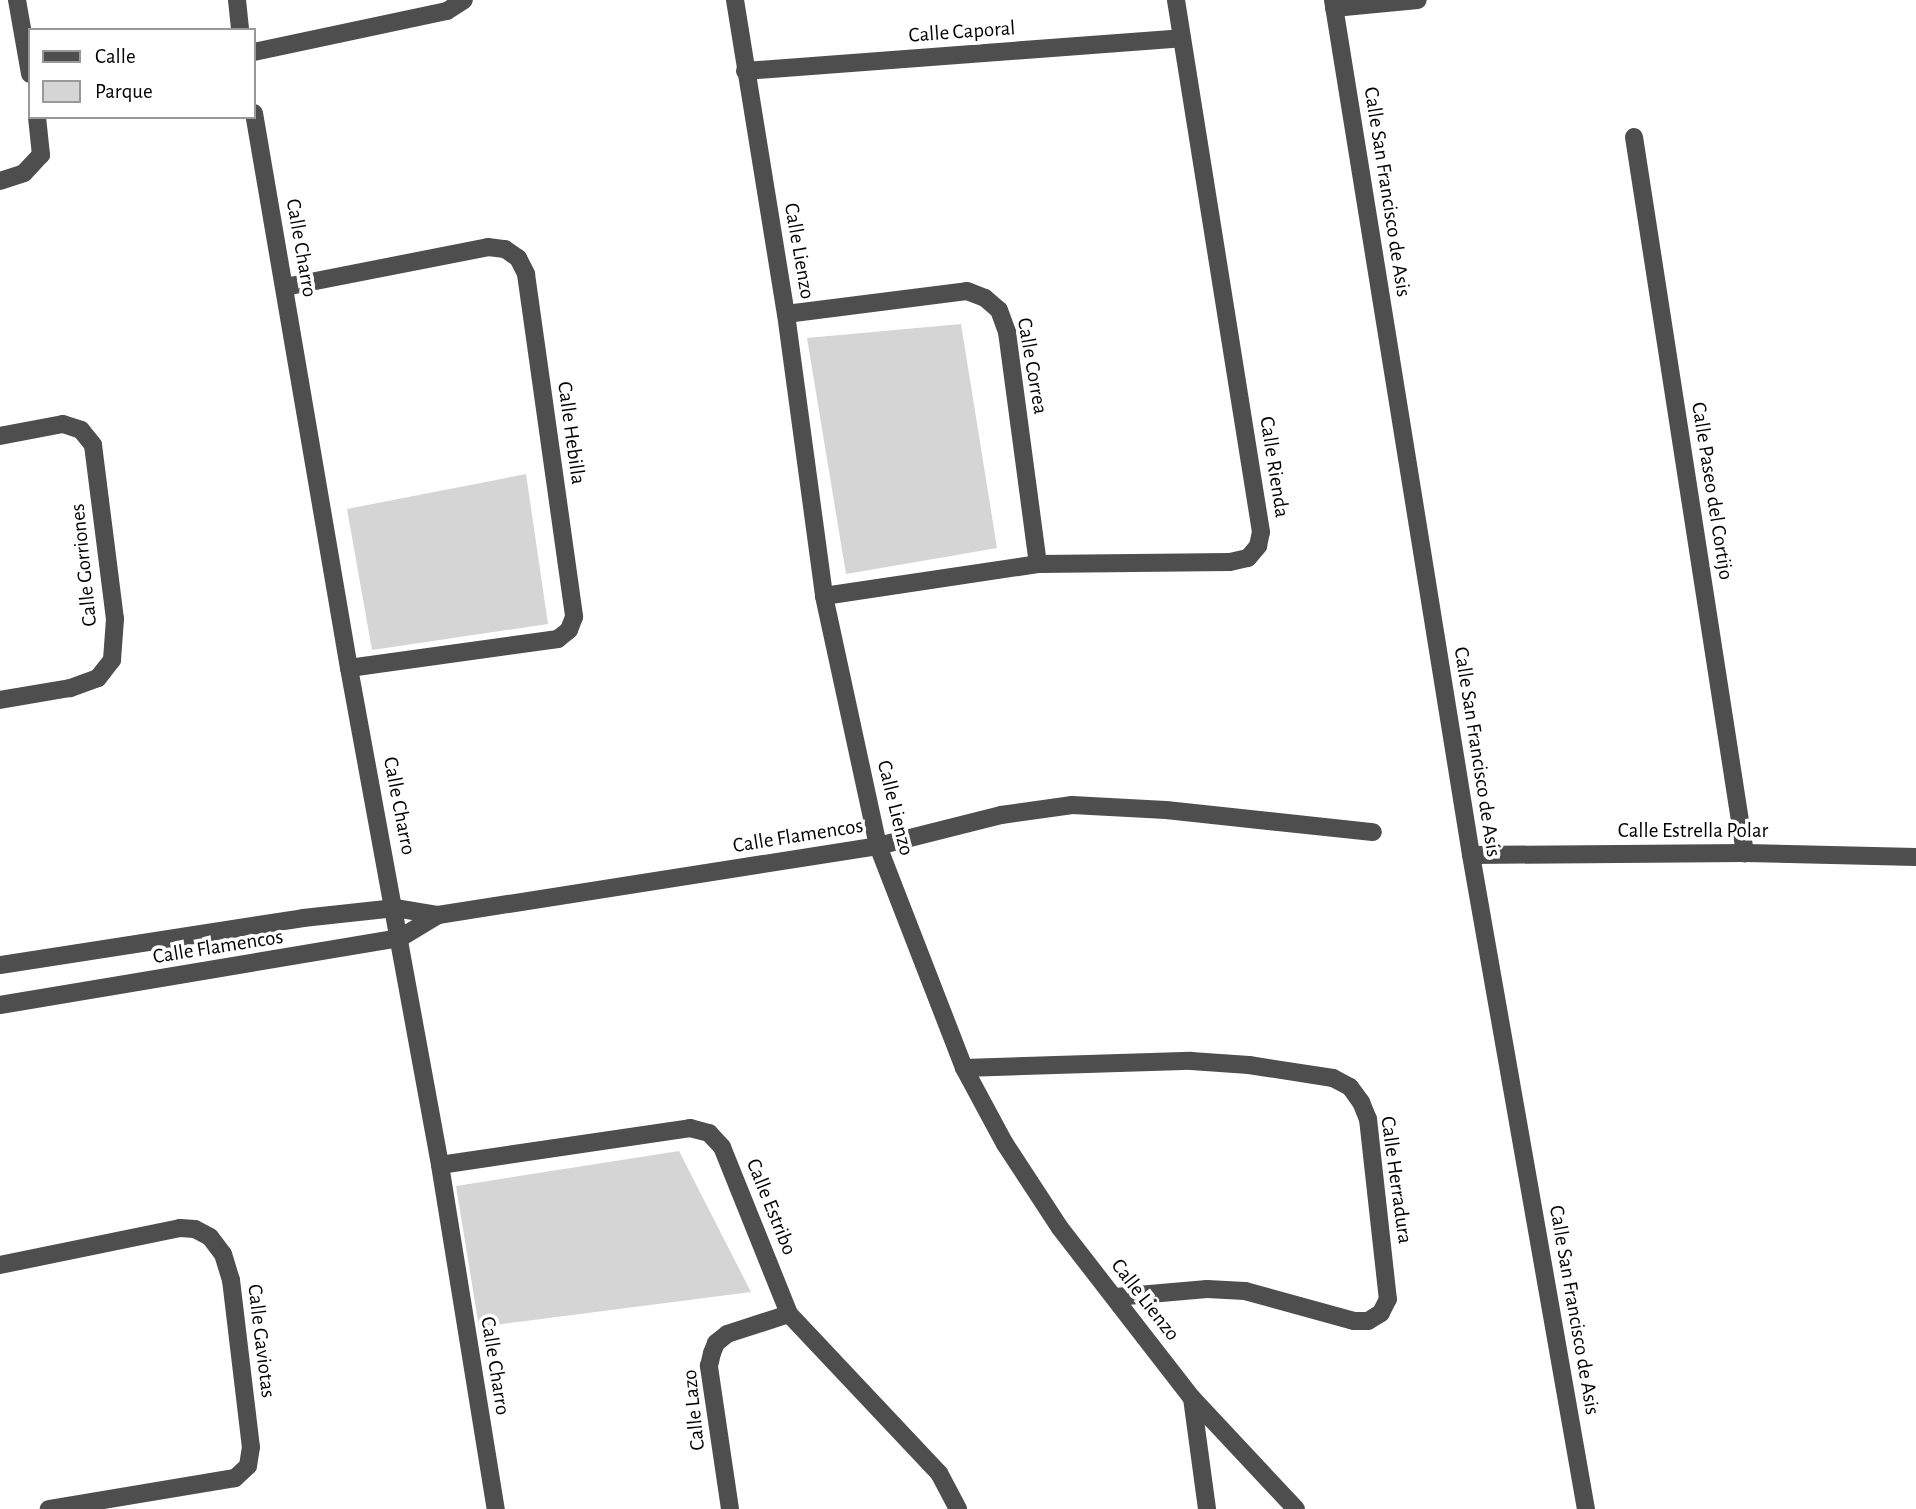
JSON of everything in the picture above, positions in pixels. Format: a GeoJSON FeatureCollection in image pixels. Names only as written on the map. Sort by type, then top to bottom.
{"type":"FeatureCollection","features":[{"type":"Feature","properties":{"kind":"street"},"geometry":{"type":"LineString","coordinates":[[16,0],[28,63]]}},
{"type":"Feature","properties":{"kind":"street"},"geometry":{"type":"LineString","coordinates":[[237,0],[240,28]]}},
{"type":"Feature","properties":{"kind":"street"},"geometry":{"type":"LineString","coordinates":[[256,52],[447,11],[464,0]]}},
{"type":"Feature","properties":{"kind":"street","name":"Calle Lienzo"},"geometry":{"type":"LineString","coordinates":[[735,0],[786,314],[824,596],[878,846],[964,1068],[1004,1144],[1053,1218],[1192,1398],[1296,1509]]}},
{"type":"Feature","properties":{"kind":"street","name":"Calle Rienda"},"geometry":{"type":"LineString","coordinates":[[824,596],[1038,564],[1230,562],[1248,558],[1258,546],[1261,532],[1176,0]]}},
{"type":"Feature","properties":{"kind":"street"},"geometry":{"type":"LineString","coordinates":[[1334,4],[1418,0]]}},
{"type":"Feature","properties":{"kind":"street","name":"Calle San Francisco de Asis"},"geometry":{"type":"LineString","coordinates":[[1334,4],[1471,855],[1586,1509]]}},
{"type":"Feature","properties":{"kind":"street","name":"Calle Caporal"},"geometry":{"type":"LineString","coordinates":[[746,71],[1182,38]]}},
{"type":"Feature","properties":{"kind":"street"},"geometry":{"type":"LineString","coordinates":[[0,181],[24,173],[40,155],[37,119]]}},
{"type":"Feature","properties":{"kind":"street","name":"Calle Charro"},"geometry":{"type":"LineString","coordinates":[[255,119],[349,668],[440,1165],[496,1509]]}},
{"type":"Feature","properties":{"kind":"street","name":"Calle Paseo del Cortijo"},"geometry":{"type":"LineString","coordinates":[[1634,137],[1745,853]]}},
{"type":"Feature","properties":{"kind":"street","name":"Calle Hebilla"},"geometry":{"type":"LineString","coordinates":[[285,287],[488,247],[505,249],[518,258],[526,274],[573,617],[569,630],[558,639],[349,668]]}},
{"type":"Feature","properties":{"kind":"street","name":"Calle Correa"},"geometry":{"type":"LineString","coordinates":[[786,314],[967,291],[985,298],[999,310],[1007,332],[1038,564]]}},
{"type":"Feature","properties":{"kind":"street","name":"Calle Gorriones"},"geometry":{"type":"LineString","coordinates":[[0,436],[63,424],[81,430],[93,445],[115,619],[112,660],[98,678],[70,688],[0,699]]}},
{"type":"Feature","properties":{"kind":"street","name":"Calle Flamencos"},"geometry":{"type":"LineString","coordinates":[[0,965],[303,918],[395,908],[438,915],[878,846],[1001,815],[1072,806],[1166,810],[1373,832]]}},
{"type":"Feature","properties":{"kind":"street","name":"Calle Estrella Polar"},"geometry":{"type":"LineString","coordinates":[[1471,855],[1745,853],[1916,857]]}},
{"type":"Feature","properties":{"kind":"street","name":"Calle Flamencos"},"geometry":{"type":"LineString","coordinates":[[0,1005],[400,938],[438,915]]}},
{"type":"Feature","properties":{"kind":"street","name":"Calle Herradura"},"geometry":{"type":"LineString","coordinates":[[964,1068],[1191,1062],[1249,1065],[1334,1078],[1350,1087],[1360,1102],[1368,1119],[1388,1298],[1381,1313],[1368,1321],[1354,1321],[1245,1291],[1207,1289],[1115,1297]]}},
{"type":"Feature","properties":{"kind":"street","name":"Calle Estribo"},"geometry":{"type":"LineString","coordinates":[[440,1165],[691,1128],[709,1133],[722,1147],[789,1314],[939,1473],[958,1509]]}},
{"type":"Feature","properties":{"kind":"street","name":"Calle Gaviotas"},"geometry":{"type":"LineString","coordinates":[[0,1265],[180,1228],[195,1229],[210,1237],[223,1254],[231,1280],[251,1447],[248,1466],[235,1478],[49,1509]]}},
{"type":"Feature","properties":{"kind":"street","name":"Calle Lazo"},"geometry":{"type":"LineString","coordinates":[[730,1509],[709,1366],[712,1353],[716,1343],[727,1334],[789,1314]]}},
{"type":"Feature","properties":{"kind":"street"},"geometry":{"type":"LineString","coordinates":[[1192,1398],[1208,1509]]}},
{"type":"Feature","properties":{"kind":"green space"},"geometry":{"type":"Polygon","coordinates":[[[961,324],[997,548],[846,574],[807,338],[961,324]]]}},
{"type":"Feature","properties":{"kind":"green space"},"geometry":{"type":"Polygon","coordinates":[[[526,474],[548,624],[372,650],[347,509],[526,474]]]}},
{"type":"Feature","properties":{"kind":"green space"},"geometry":{"type":"Polygon","coordinates":[[[679,1151],[751,1292],[479,1327],[456,1186],[679,1151]]]}}]}
